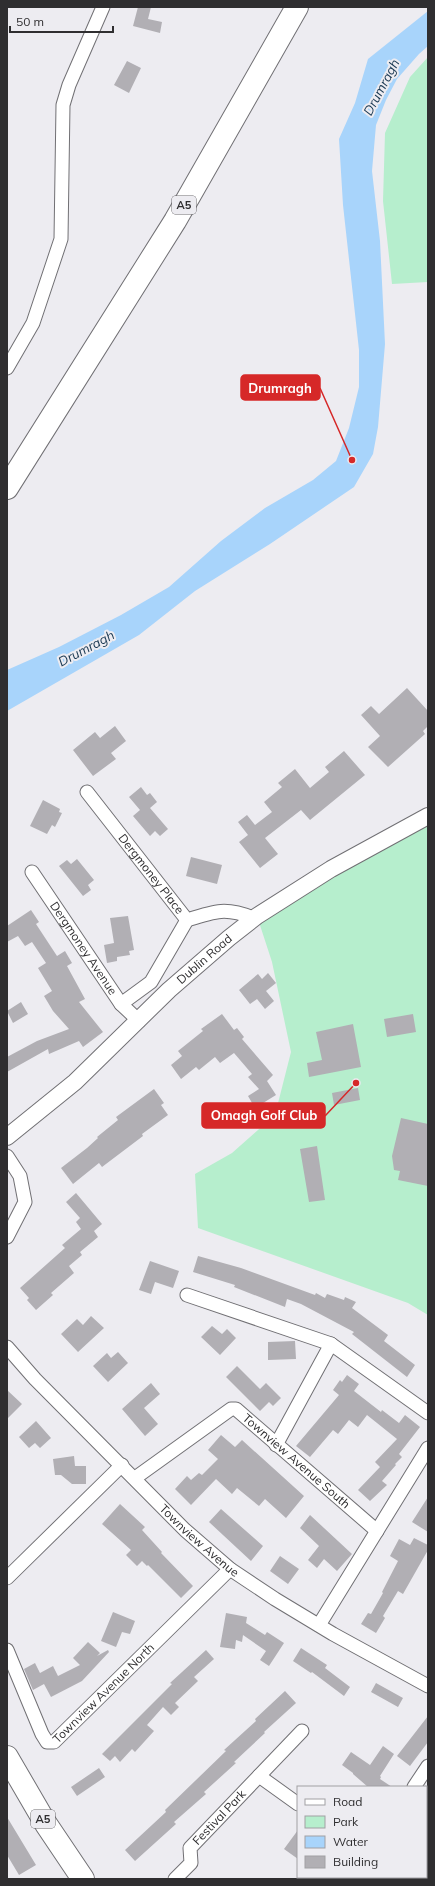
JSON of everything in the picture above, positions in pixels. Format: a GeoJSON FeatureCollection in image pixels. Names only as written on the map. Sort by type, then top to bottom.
{"type":"FeatureCollection","features":[{"type":"Feature","properties":{"kind":"highway","name":"A5"},"geometry":{"type":"LineString","coordinates":[[7,488],[175,221],[297,7]]}},
{"type":"Feature","properties":{"kind":"highway","name":"A5"},"geometry":{"type":"LineString","coordinates":[[7,1757],[46,1824],[83,1879]]}},
{"type":"Feature","properties":{"kind":"street"},"geometry":{"type":"LineString","coordinates":[[7,368],[32,323],[61,239],[63,105],[69,85],[103,7]]}},
{"type":"Feature","properties":{"kind":"street","name":"Dergmoney Place"},"geometry":{"type":"LineString","coordinates":[[88,792],[188,920],[223,910],[238,912],[253,918]]}},
{"type":"Feature","properties":{"kind":"street","name":"Dublin Road"},"geometry":{"type":"LineString","coordinates":[[7,1137],[75,1082],[139,1022],[170,990],[253,918],[337,866],[428,816]]}},
{"type":"Feature","properties":{"kind":"street","name":"Dergmoney Avenue"},"geometry":{"type":"LineString","coordinates":[[32,872],[121,1004],[139,1022]]}},
{"type":"Feature","properties":{"kind":"street"},"geometry":{"type":"LineString","coordinates":[[121,1004],[151,982],[188,920]]}},
{"type":"Feature","properties":{"kind":"street"},"geometry":{"type":"LineString","coordinates":[[7,1156],[20,1176],[25,1202],[7,1237]]}},
{"type":"Feature","properties":{"kind":"street"},"geometry":{"type":"LineString","coordinates":[[187,1294],[331,1344],[428,1413]]}},
{"type":"Feature","properties":{"kind":"street"},"geometry":{"type":"LineString","coordinates":[[276,1445],[331,1344]]}},
{"type":"Feature","properties":{"kind":"street","name":"Townview Avenue"},"geometry":{"type":"LineString","coordinates":[[7,1347],[35,1379],[185,1530],[230,1570],[319,1625],[428,1686]]}},
{"type":"Feature","properties":{"kind":"street","name":"Townview Avenue South"},"geometry":{"type":"LineString","coordinates":[[135,1478],[232,1409],[236,1409],[243,1413],[276,1445],[377,1531]]}},
{"type":"Feature","properties":{"kind":"street"},"geometry":{"type":"LineString","coordinates":[[319,1625],[428,1448]]}},
{"type":"Feature","properties":{"kind":"street"},"geometry":{"type":"LineString","coordinates":[[7,1578],[122,1465]]}},
{"type":"Feature","properties":{"kind":"street","name":"Townview Avenue North"},"geometry":{"type":"LineString","coordinates":[[7,1650],[42,1734],[47,1742],[54,1742],[230,1570]]}},
{"type":"Feature","properties":{"kind":"street","name":"Festival Park"},"geometry":{"type":"LineString","coordinates":[[175,1879],[191,1863],[190,1848],[302,1732]]}},
{"type":"Feature","properties":{"kind":"street"},"geometry":{"type":"LineString","coordinates":[[415,1786],[428,1766]]}},
{"type":"Feature","properties":{"kind":"street"},"geometry":{"type":"LineString","coordinates":[[259,1776],[297,1803]]}},
{"type":"Feature","properties":{"kind":"green space"},"geometry":{"type":"Polygon","coordinates":[[[428,57],[428,282],[392,284],[383,201],[385,133],[410,77],[428,57]]]}},
{"type":"Feature","properties":{"kind":"green space"},"geometry":{"type":"Polygon","coordinates":[[[428,816],[428,1315],[408,1303],[198,1228],[195,1174],[232,1153],[275,1115],[291,1052],[272,962],[257,916],[428,816]]]}},
{"type":"Feature","properties":{"kind":"water"},"geometry":{"type":"Polygon","coordinates":[[[428,11],[428,46],[397,79],[386,100],[376,125],[372,171],[380,241],[385,344],[378,427],[373,454],[354,487],[270,544],[195,591],[139,635],[7,711],[7,670],[59,647],[121,615],[169,587],[221,541],[265,508],[313,480],[336,461],[349,428],[359,387],[359,350],[343,205],[339,139],[355,103],[368,59],[428,11]]]}},
{"type":"Feature","properties":{"kind":"building"},"geometry":{"type":"Polygon","coordinates":[[[138,7],[151,7],[148,19],[162,22],[160,33],[133,26],[138,7]]]}},
{"type":"Feature","properties":{"kind":"building"},"geometry":{"type":"Polygon","coordinates":[[[127,61],[141,68],[129,93],[114,85],[127,61]]]}},
{"type":"Feature","properties":{"kind":"building"},"geometry":{"type":"Polygon","coordinates":[[[407,688],[428,711],[428,726],[423,731],[425,734],[388,767],[368,747],[380,736],[361,715],[371,706],[379,714],[407,688]]]}},
{"type":"Feature","properties":{"kind":"building"},"geometry":{"type":"Polygon","coordinates":[[[115,726],[126,741],[111,753],[116,759],[93,776],[73,750],[95,732],[100,738],[115,726]]]}},
{"type":"Feature","properties":{"kind":"building"},"geometry":{"type":"Polygon","coordinates":[[[344,751],[365,775],[310,820],[301,810],[265,838],[278,854],[260,868],[239,842],[248,835],[238,822],[247,815],[255,825],[272,812],[264,802],[282,787],[278,783],[295,769],[310,788],[329,772],[325,767],[344,751]]]}},
{"type":"Feature","properties":{"kind":"building"},"geometry":{"type":"Polygon","coordinates":[[[141,787],[147,795],[150,793],[157,802],[150,808],[168,829],[160,836],[155,831],[150,836],[133,816],[140,810],[129,797],[141,787]]]}},
{"type":"Feature","properties":{"kind":"building"},"geometry":{"type":"Polygon","coordinates":[[[43,800],[60,809],[59,812],[62,813],[55,827],[52,825],[47,834],[30,826],[43,800]]]}},
{"type":"Feature","properties":{"kind":"building"},"geometry":{"type":"Polygon","coordinates":[[[191,857],[222,865],[217,884],[186,876],[191,857]]]}},
{"type":"Feature","properties":{"kind":"building"},"geometry":{"type":"Polygon","coordinates":[[[77,859],[94,880],[88,885],[91,890],[83,896],[59,866],[67,860],[71,864],[77,859]]]}},
{"type":"Feature","properties":{"kind":"building"},"geometry":{"type":"Polygon","coordinates":[[[31,910],[39,922],[36,924],[57,956],[65,951],[72,963],[67,966],[85,999],[79,1002],[103,1032],[83,1047],[79,1041],[49,1054],[48,1049],[7,1072],[7,1057],[37,1041],[69,1029],[53,1011],[44,996],[52,991],[38,968],[46,963],[32,942],[25,946],[18,936],[7,942],[7,926],[31,910]]]}},
{"type":"Feature","properties":{"kind":"building"},"geometry":{"type":"Polygon","coordinates":[[[128,916],[134,950],[129,951],[130,955],[117,957],[117,961],[107,963],[104,945],[114,943],[110,918],[128,916]]]}},
{"type":"Feature","properties":{"kind":"building"},"geometry":{"type":"Polygon","coordinates":[[[268,973],[276,983],[266,991],[274,1001],[265,1009],[257,999],[250,1004],[239,990],[258,974],[262,979],[268,973]]]}},
{"type":"Feature","properties":{"kind":"building"},"geometry":{"type":"Polygon","coordinates":[[[21,1002],[28,1014],[13,1023],[7,1011],[21,1002]]]}},
{"type":"Feature","properties":{"kind":"building"},"geometry":{"type":"Polygon","coordinates":[[[222,1014],[234,1030],[237,1028],[244,1037],[242,1039],[273,1075],[267,1081],[276,1095],[255,1108],[248,1096],[259,1089],[248,1077],[252,1074],[234,1053],[220,1063],[215,1057],[199,1070],[196,1067],[181,1079],[171,1065],[182,1056],[178,1051],[203,1031],[201,1029],[222,1014]]]}},
{"type":"Feature","properties":{"kind":"building"},"geometry":{"type":"Polygon","coordinates":[[[413,1014],[416,1032],[387,1037],[384,1019],[413,1014]]]}},
{"type":"Feature","properties":{"kind":"building"},"geometry":{"type":"Polygon","coordinates":[[[353,1024],[361,1067],[309,1077],[307,1063],[322,1060],[316,1032],[353,1024]]]}},
{"type":"Feature","properties":{"kind":"building"},"geometry":{"type":"Polygon","coordinates":[[[358,1088],[360,1100],[334,1105],[332,1093],[358,1088]]]}},
{"type":"Feature","properties":{"kind":"building"},"geometry":{"type":"Polygon","coordinates":[[[154,1089],[164,1103],[161,1105],[168,1115],[102,1167],[99,1163],[73,1184],[61,1168],[87,1148],[98,1138],[97,1137],[118,1120],[116,1117],[154,1089]]]}},
{"type":"Feature","properties":{"kind":"building"},"geometry":{"type":"Polygon","coordinates":[[[401,1118],[428,1124],[428,1186],[398,1180],[400,1171],[394,1170],[392,1156],[401,1118]]]}},
{"type":"Feature","properties":{"kind":"building"},"geometry":{"type":"Polygon","coordinates":[[[317,1146],[325,1200],[309,1202],[300,1149],[317,1146]]]}},
{"type":"Feature","properties":{"kind":"building"},"geometry":{"type":"Polygon","coordinates":[[[76,1193],[102,1224],[94,1231],[98,1237],[80,1252],[82,1255],[69,1266],[74,1273],[51,1293],[53,1295],[36,1310],[27,1300],[29,1298],[20,1288],[65,1248],[62,1245],[81,1229],[76,1222],[80,1218],[66,1202],[76,1193]]]}},
{"type":"Feature","properties":{"kind":"building"},"geometry":{"type":"Polygon","coordinates":[[[198,1256],[241,1268],[315,1295],[316,1293],[325,1298],[327,1294],[344,1300],[345,1297],[356,1302],[352,1308],[388,1335],[384,1341],[415,1365],[407,1377],[352,1334],[354,1332],[301,1304],[287,1299],[285,1307],[234,1287],[235,1285],[193,1272],[198,1256]]]}},
{"type":"Feature","properties":{"kind":"building"},"geometry":{"type":"Polygon","coordinates":[[[150,1261],[179,1271],[173,1288],[155,1282],[151,1294],[139,1290],[150,1261]]]}},
{"type":"Feature","properties":{"kind":"building"},"geometry":{"type":"Polygon","coordinates":[[[91,1316],[104,1328],[78,1352],[61,1334],[77,1319],[83,1325],[91,1316]]]}},
{"type":"Feature","properties":{"kind":"building"},"geometry":{"type":"Polygon","coordinates":[[[212,1326],[222,1334],[227,1329],[236,1338],[220,1355],[201,1337],[212,1326]]]}},
{"type":"Feature","properties":{"kind":"building"},"geometry":{"type":"Polygon","coordinates":[[[295,1341],[296,1359],[268,1360],[268,1342],[295,1341]]]}},
{"type":"Feature","properties":{"kind":"building"},"geometry":{"type":"Polygon","coordinates":[[[118,1352],[128,1363],[108,1382],[93,1366],[107,1353],[111,1358],[118,1352]]]}},
{"type":"Feature","properties":{"kind":"building"},"geometry":{"type":"Polygon","coordinates":[[[237,1366],[260,1389],[266,1383],[281,1398],[273,1406],[269,1402],[260,1411],[226,1377],[237,1366]]]}},
{"type":"Feature","properties":{"kind":"building"},"geometry":{"type":"Polygon","coordinates":[[[347,1375],[359,1384],[354,1391],[381,1412],[382,1410],[399,1423],[405,1415],[420,1427],[399,1454],[402,1457],[382,1481],[387,1485],[370,1501],[358,1490],[380,1467],[375,1462],[397,1439],[367,1415],[358,1427],[349,1420],[338,1434],[333,1430],[310,1457],[296,1446],[339,1395],[333,1390],[340,1380],[342,1382],[347,1375]]]}},
{"type":"Feature","properties":{"kind":"building"},"geometry":{"type":"Polygon","coordinates":[[[151,1383],[160,1394],[144,1408],[158,1424],[145,1436],[122,1409],[151,1383]]]}},
{"type":"Feature","properties":{"kind":"building"},"geometry":{"type":"Polygon","coordinates":[[[7,1390],[22,1404],[7,1419],[7,1390]]]}},
{"type":"Feature","properties":{"kind":"building"},"geometry":{"type":"Polygon","coordinates":[[[36,1421],[51,1438],[40,1448],[35,1443],[29,1448],[19,1437],[36,1421]]]}},
{"type":"Feature","properties":{"kind":"building"},"geometry":{"type":"Polygon","coordinates":[[[221,1435],[235,1447],[242,1440],[304,1496],[286,1518],[265,1499],[259,1506],[237,1488],[232,1494],[216,1479],[191,1505],[175,1489],[187,1476],[191,1480],[199,1473],[202,1475],[218,1459],[208,1450],[221,1435]]]}},
{"type":"Feature","properties":{"kind":"building"},"geometry":{"type":"Polygon","coordinates":[[[74,1456],[75,1466],[86,1466],[86,1484],[72,1484],[61,1475],[55,1475],[53,1459],[74,1456]]]}},
{"type":"Feature","properties":{"kind":"building"},"geometry":{"type":"Polygon","coordinates":[[[428,1497],[428,1532],[412,1522],[428,1497]]]}},
{"type":"Feature","properties":{"kind":"building"},"geometry":{"type":"Polygon","coordinates":[[[120,1504],[145,1527],[142,1530],[162,1552],[161,1553],[193,1586],[181,1598],[148,1565],[147,1566],[142,1561],[137,1566],[126,1555],[131,1550],[102,1524],[120,1504]]]}},
{"type":"Feature","properties":{"kind":"building"},"geometry":{"type":"Polygon","coordinates":[[[221,1509],[263,1546],[251,1561],[209,1522],[221,1509]]]}},
{"type":"Feature","properties":{"kind":"building"},"geometry":{"type":"Polygon","coordinates":[[[310,1515],[352,1554],[337,1571],[324,1559],[317,1568],[308,1560],[319,1546],[300,1528],[310,1515]]]}},
{"type":"Feature","properties":{"kind":"building"},"geometry":{"type":"Polygon","coordinates":[[[414,1538],[428,1545],[428,1550],[403,1594],[398,1591],[383,1616],[385,1618],[376,1633],[361,1624],[368,1613],[371,1614],[398,1561],[390,1556],[399,1539],[410,1545],[414,1538]]]}},
{"type":"Feature","properties":{"kind":"building"},"geometry":{"type":"Polygon","coordinates":[[[280,1556],[299,1569],[288,1584],[270,1571],[280,1556]]]}},
{"type":"Feature","properties":{"kind":"building"},"geometry":{"type":"Polygon","coordinates":[[[113,1612],[135,1621],[130,1634],[122,1632],[116,1647],[101,1641],[113,1612]]]}},
{"type":"Feature","properties":{"kind":"building"},"geometry":{"type":"Polygon","coordinates":[[[226,1613],[247,1617],[246,1623],[265,1635],[267,1632],[284,1643],[269,1666],[260,1660],[266,1651],[243,1635],[242,1642],[236,1640],[235,1649],[220,1647],[226,1613]]]}},
{"type":"Feature","properties":{"kind":"building"},"geometry":{"type":"Polygon","coordinates":[[[88,1642],[100,1653],[97,1656],[108,1650],[109,1652],[82,1681],[51,1697],[44,1684],[33,1690],[24,1669],[35,1663],[40,1673],[53,1666],[58,1676],[80,1665],[73,1658],[88,1642]]]}},
{"type":"Feature","properties":{"kind":"building"},"geometry":{"type":"Polygon","coordinates":[[[301,1648],[327,1665],[325,1668],[350,1687],[344,1696],[312,1672],[311,1673],[293,1661],[301,1648]]]}},
{"type":"Feature","properties":{"kind":"building"},"geometry":{"type":"Polygon","coordinates":[[[206,1650],[214,1659],[194,1677],[198,1681],[175,1703],[179,1707],[171,1715],[163,1707],[147,1725],[154,1731],[135,1752],[132,1749],[120,1762],[115,1756],[110,1761],[102,1754],[172,1684],[170,1683],[206,1650]]]}},
{"type":"Feature","properties":{"kind":"building"},"geometry":{"type":"Polygon","coordinates":[[[376,1683],[403,1698],[398,1707],[371,1692],[376,1683]]]}},
{"type":"Feature","properties":{"kind":"building"},"geometry":{"type":"Polygon","coordinates":[[[285,1691],[296,1703],[234,1762],[236,1763],[204,1792],[206,1794],[174,1822],[176,1824],[135,1861],[125,1850],[166,1812],[165,1810],[226,1751],[224,1750],[256,1721],[255,1719],[285,1691]]]}},
{"type":"Feature","properties":{"kind":"building"},"geometry":{"type":"Polygon","coordinates":[[[428,1716],[428,1742],[410,1766],[397,1756],[428,1716]]]}},
{"type":"Feature","properties":{"kind":"building"},"geometry":{"type":"Polygon","coordinates":[[[383,1746],[394,1754],[380,1776],[380,1779],[390,1786],[367,1786],[342,1765],[351,1752],[370,1765],[383,1746]]]}},
{"type":"Feature","properties":{"kind":"building"},"geometry":{"type":"Polygon","coordinates":[[[99,1768],[105,1777],[77,1796],[71,1787],[99,1768]]]}},
{"type":"Feature","properties":{"kind":"building"},"geometry":{"type":"Polygon","coordinates":[[[7,1817],[36,1865],[19,1875],[7,1855],[7,1817]]]}},
{"type":"Feature","properties":{"kind":"building"},"geometry":{"type":"Polygon","coordinates":[[[297,1831],[297,1858],[284,1849],[297,1831]]]}},
{"type":"Feature","properties":{"kind":"place","name":"Drumragh"},"geometry":{"type":"Point","coordinates":[352,460]}},
{"type":"Feature","properties":{"kind":"place","name":"Omagh Golf Club"},"geometry":{"type":"Point","coordinates":[356,1083]}}]}
